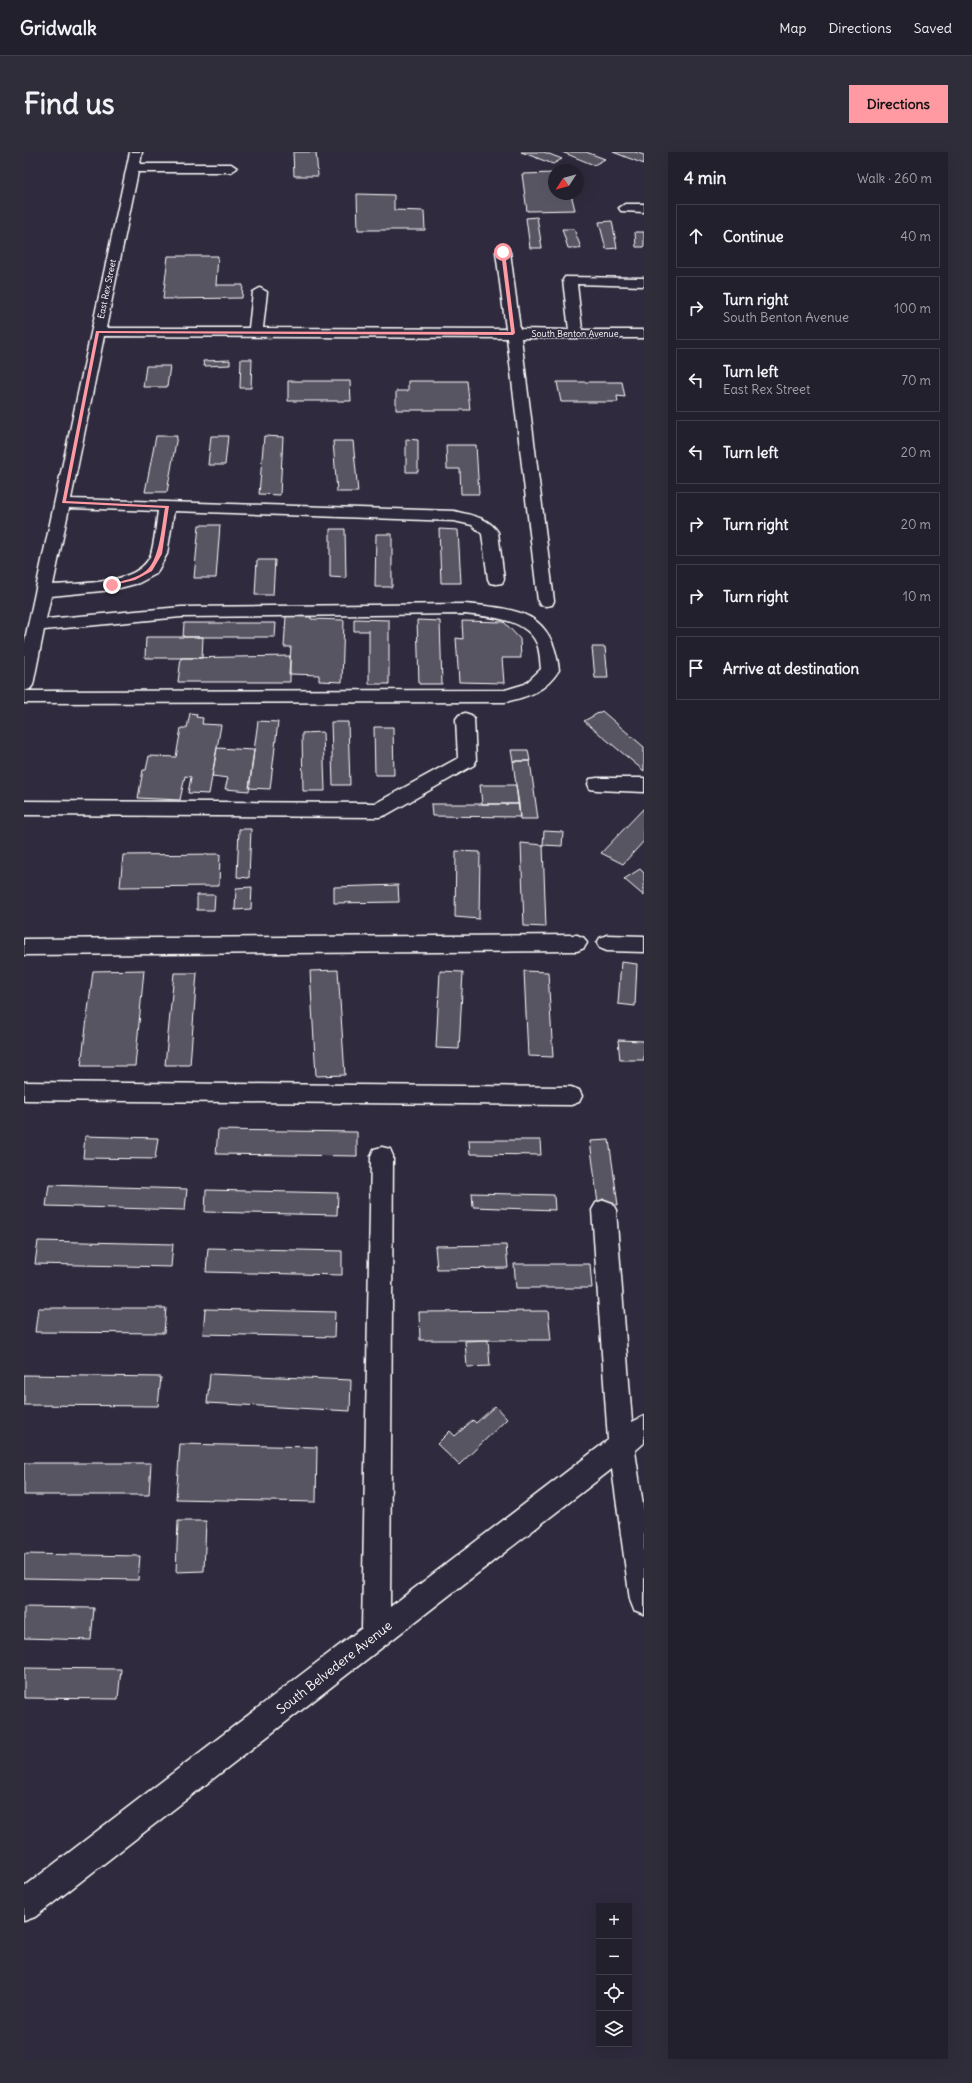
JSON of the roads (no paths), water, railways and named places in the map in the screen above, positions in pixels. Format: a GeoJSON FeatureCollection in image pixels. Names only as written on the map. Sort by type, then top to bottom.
{"type":"FeatureCollection","features":[{"type":"Feature","properties":{"kind":"street","name":"East Rex Street"},"geometry":{"type":"LineString","coordinates":[[24,685],[27,656],[37,625],[45,591],[136,152]]}},
{"type":"Feature","properties":{"kind":"street"},"geometry":{"type":"LineString","coordinates":[[133,168],[231,168]]}},
{"type":"Feature","properties":{"kind":"street"},"geometry":{"type":"LineString","coordinates":[[625,208],[644,208]]}},
{"type":"Feature","properties":{"kind":"street"},"geometry":{"type":"LineString","coordinates":[[503,252],[546,601]]}},
{"type":"Feature","properties":{"kind":"street"},"geometry":{"type":"LineString","coordinates":[[576,334],[570,280],[644,282]]}},
{"type":"Feature","properties":{"kind":"street"},"geometry":{"type":"LineString","coordinates":[[256,332],[260,292]]}},
{"type":"Feature","properties":{"kind":"street","name":"South Benton Avenue"},"geometry":{"type":"LineString","coordinates":[[98,332],[644,334]]}},
{"type":"Feature","properties":{"kind":"street"},"geometry":{"type":"LineString","coordinates":[[64,503],[454,516],[478,522],[490,532],[496,579]]}},
{"type":"Feature","properties":{"kind":"street"},"geometry":{"type":"LineString","coordinates":[[45,591],[112,585],[133,579],[150,570],[159,554],[167,506]]}},
{"type":"Feature","properties":{"kind":"street"},"geometry":{"type":"LineString","coordinates":[[24,697],[505,696],[524,692],[540,684],[550,670],[546,644],[538,630],[516,617],[472,610],[181,612],[37,625]]}},
{"type":"Feature","properties":{"kind":"street"},"geometry":{"type":"LineString","coordinates":[[24,808],[379,810],[467,761],[465,719]]}},
{"type":"Feature","properties":{"kind":"street"},"geometry":{"type":"LineString","coordinates":[[597,784],[644,784]]}},
{"type":"Feature","properties":{"kind":"street"},"geometry":{"type":"LineString","coordinates":[[24,947],[577,943]]}},
{"type":"Feature","properties":{"kind":"street"},"geometry":{"type":"LineString","coordinates":[[607,943],[644,944]]}},
{"type":"Feature","properties":{"kind":"street"},"geometry":{"type":"LineString","coordinates":[[24,1091],[570,1096]]}},
{"type":"Feature","properties":{"kind":"street"},"geometry":{"type":"LineString","coordinates":[[376,1634],[382,1156]]}},
{"type":"Feature","properties":{"kind":"street"},"geometry":{"type":"LineString","coordinates":[[604,1210],[621,1445],[644,1600]]}},
{"type":"Feature","properties":{"kind":"street","name":"South Belvedere Avenue"},"geometry":{"type":"LineString","coordinates":[[24,1906],[644,1428]]}}]}
